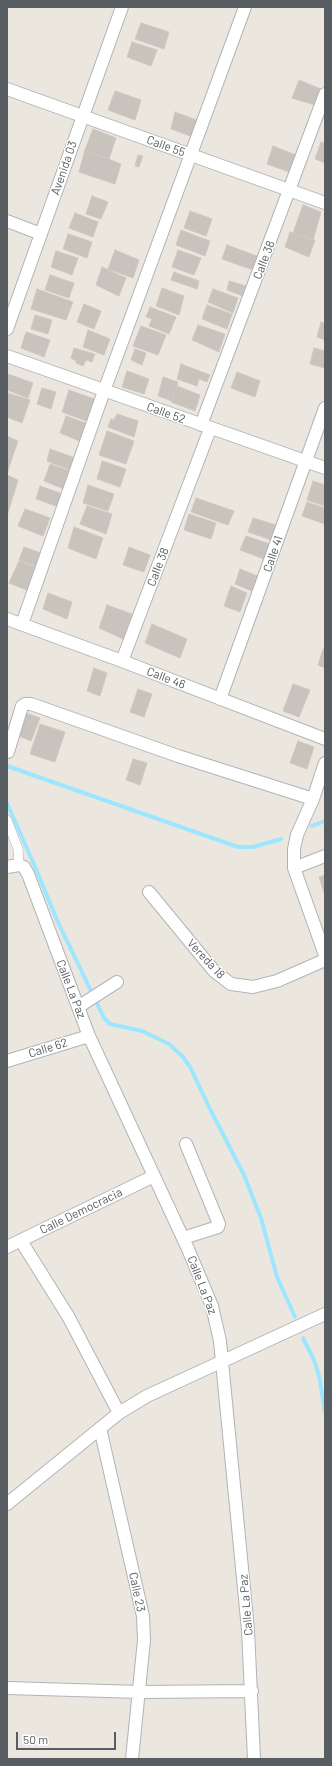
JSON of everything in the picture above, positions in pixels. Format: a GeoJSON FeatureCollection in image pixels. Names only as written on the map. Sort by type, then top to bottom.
{"type":"FeatureCollection","features":[{"type":"Feature","properties":{"kind":"street","name":"Avenida 03"},"geometry":{"type":"LineString","coordinates":[[7,330],[122,7]]}},
{"type":"Feature","properties":{"kind":"street"},"geometry":{"type":"LineString","coordinates":[[22,624],[104,391],[245,7]]}},
{"type":"Feature","properties":{"kind":"street","name":"Calle 55"},"geometry":{"type":"LineString","coordinates":[[7,89],[325,203]]}},
{"type":"Feature","properties":{"kind":"street","name":"Calle 38"},"geometry":{"type":"LineString","coordinates":[[122,661],[325,94]]}},
{"type":"Feature","properties":{"kind":"street"},"geometry":{"type":"LineString","coordinates":[[7,222],[41,234]]}},
{"type":"Feature","properties":{"kind":"street","name":"Calle 52"},"geometry":{"type":"LineString","coordinates":[[7,356],[325,468]]}},
{"type":"Feature","properties":{"kind":"street","name":"Calle 41"},"geometry":{"type":"LineString","coordinates":[[220,699],[325,408]]}},
{"type":"Feature","properties":{"kind":"street","name":"Calle 46"},"geometry":{"type":"LineString","coordinates":[[7,619],[122,661],[325,739]]}},
{"type":"Feature","properties":{"kind":"street"},"geometry":{"type":"LineString","coordinates":[[8,752],[22,706],[25,704],[31,704],[178,756],[313,798]]}},
{"type":"Feature","properties":{"kind":"street"},"geometry":{"type":"LineString","coordinates":[[325,763],[313,798],[297,835],[294,849],[294,868],[325,955]]}},
{"type":"Feature","properties":{"kind":"street"},"geometry":{"type":"LineString","coordinates":[[7,820],[18,849],[16,867]]}},
{"type":"Feature","properties":{"kind":"street"},"geometry":{"type":"LineString","coordinates":[[294,868],[325,856]]}},
{"type":"Feature","properties":{"kind":"street","name":"Calle La Paz"},"geometry":{"type":"LineString","coordinates":[[16,867],[28,874],[89,1036],[183,1238],[212,1306],[220,1341],[237,1503],[248,1630],[254,1759]]}},
{"type":"Feature","properties":{"kind":"street","name":"Vereda 18"},"geometry":{"type":"LineString","coordinates":[[149,892],[214,971],[231,984],[253,987],[277,981],[325,960]]}},
{"type":"Feature","properties":{"kind":"street"},"geometry":{"type":"LineString","coordinates":[[78,1007],[117,982]]}},
{"type":"Feature","properties":{"kind":"street","name":"Calle 62"},"geometry":{"type":"LineString","coordinates":[[7,1061],[89,1036]]}},
{"type":"Feature","properties":{"kind":"street"},"geometry":{"type":"LineString","coordinates":[[183,1238],[218,1227],[219,1224],[186,1144]]}},
{"type":"Feature","properties":{"kind":"street","name":"Calle Democracia"},"geometry":{"type":"LineString","coordinates":[[7,1247],[154,1176]]}},
{"type":"Feature","properties":{"kind":"street"},"geometry":{"type":"LineString","coordinates":[[20,1241],[68,1316],[119,1413]]}},
{"type":"Feature","properties":{"kind":"street"},"geometry":{"type":"LineString","coordinates":[[7,1504],[119,1413],[147,1396],[325,1314]]}},
{"type":"Feature","properties":{"kind":"street","name":"Calle 23"},"geometry":{"type":"LineString","coordinates":[[100,1428],[143,1616],[144,1640],[140,1692],[132,1759]]}},
{"type":"Feature","properties":{"kind":"street"},"geometry":{"type":"LineString","coordinates":[[7,1688],[140,1692],[252,1691]]}},
{"type":"Feature","properties":{"kind":"building"},"geometry":{"type":"Polygon","coordinates":[[[141,23],[169,32],[164,49],[135,39],[141,23]]]}},
{"type":"Feature","properties":{"kind":"building"},"geometry":{"type":"Polygon","coordinates":[[[132,42],[157,50],[151,66],[127,57],[132,42]]]}},
{"type":"Feature","properties":{"kind":"building"},"geometry":{"type":"Polygon","coordinates":[[[299,80],[321,89],[315,105],[292,98],[299,80]]]}},
{"type":"Feature","properties":{"kind":"building"},"geometry":{"type":"Polygon","coordinates":[[[115,91],[141,100],[135,120],[108,110],[115,91]]]}},
{"type":"Feature","properties":{"kind":"building"},"geometry":{"type":"Polygon","coordinates":[[[175,112],[199,121],[193,137],[171,129],[175,112]]]}},
{"type":"Feature","properties":{"kind":"building"},"geometry":{"type":"Polygon","coordinates":[[[93,129],[116,138],[109,159],[85,150],[93,129]]]}},
{"type":"Feature","properties":{"kind":"building"},"geometry":{"type":"Polygon","coordinates":[[[321,142],[325,144],[325,163],[315,159],[321,142]]]}},
{"type":"Feature","properties":{"kind":"building"},"geometry":{"type":"Polygon","coordinates":[[[273,146],[296,155],[289,172],[267,164],[273,146]]]}},
{"type":"Feature","properties":{"kind":"building"},"geometry":{"type":"Polygon","coordinates":[[[85,150],[121,164],[115,184],[79,172],[85,150]]]}},
{"type":"Feature","properties":{"kind":"building"},"geometry":{"type":"Polygon","coordinates":[[[138,155],[143,156],[139,167],[135,166],[138,155]]]}},
{"type":"Feature","properties":{"kind":"building"},"geometry":{"type":"Polygon","coordinates":[[[92,196],[108,202],[101,219],[86,214],[92,196]]]}},
{"type":"Feature","properties":{"kind":"building"},"geometry":{"type":"Polygon","coordinates":[[[303,205],[321,212],[313,240],[293,233],[303,205]]]}},
{"type":"Feature","properties":{"kind":"building"},"geometry":{"type":"Polygon","coordinates":[[[190,211],[212,219],[206,236],[184,228],[190,211]]]}},
{"type":"Feature","properties":{"kind":"building"},"geometry":{"type":"Polygon","coordinates":[[[75,213],[98,222],[93,237],[69,228],[75,213]]]}},
{"type":"Feature","properties":{"kind":"building"},"geometry":{"type":"Polygon","coordinates":[[[181,230],[210,241],[205,256],[176,245],[181,230]]]}},
{"type":"Feature","properties":{"kind":"building"},"geometry":{"type":"Polygon","coordinates":[[[290,232],[315,240],[309,257],[285,247],[290,232]]]}},
{"type":"Feature","properties":{"kind":"building"},"geometry":{"type":"Polygon","coordinates":[[[68,234],[92,242],[87,258],[63,249],[68,234]]]}},
{"type":"Feature","properties":{"kind":"building"},"geometry":{"type":"Polygon","coordinates":[[[227,245],[257,256],[253,270],[222,259],[227,245]]]}},
{"type":"Feature","properties":{"kind":"building"},"geometry":{"type":"Polygon","coordinates":[[[115,250],[139,260],[133,278],[108,269],[115,250]]]}},
{"type":"Feature","properties":{"kind":"building"},"geometry":{"type":"Polygon","coordinates":[[[178,250],[201,258],[194,275],[172,267],[178,250]]]}},
{"type":"Feature","properties":{"kind":"building"},"geometry":{"type":"Polygon","coordinates":[[[56,251],[78,258],[72,275],[51,267],[56,251]]]}},
{"type":"Feature","properties":{"kind":"building"},"geometry":{"type":"Polygon","coordinates":[[[102,267],[126,278],[119,296],[96,285],[102,267]]]}},
{"type":"Feature","properties":{"kind":"building"},"geometry":{"type":"Polygon","coordinates":[[[174,272],[199,281],[197,289],[171,280],[174,272]]]}},
{"type":"Feature","properties":{"kind":"building"},"geometry":{"type":"Polygon","coordinates":[[[50,275],[74,283],[69,298],[45,290],[50,275]]]}},
{"type":"Feature","properties":{"kind":"building"},"geometry":{"type":"Polygon","coordinates":[[[229,281],[246,286],[243,296],[227,290],[229,281]]]}},
{"type":"Feature","properties":{"kind":"building"},"geometry":{"type":"Polygon","coordinates":[[[162,288],[184,296],[179,315],[156,306],[162,288]]]}},
{"type":"Feature","properties":{"kind":"building"},"geometry":{"type":"Polygon","coordinates":[[[37,289],[73,302],[66,320],[31,309],[37,289]]]}},
{"type":"Feature","properties":{"kind":"building"},"geometry":{"type":"Polygon","coordinates":[[[213,289],[238,298],[233,313],[208,302],[213,289]]]}},
{"type":"Feature","properties":{"kind":"building"},"geometry":{"type":"Polygon","coordinates":[[[84,304],[101,311],[94,329],[77,322],[84,304]]]}},
{"type":"Feature","properties":{"kind":"building"},"geometry":{"type":"Polygon","coordinates":[[[207,305],[232,314],[227,329],[202,319],[207,305]]]}},
{"type":"Feature","properties":{"kind":"building"},"geometry":{"type":"Polygon","coordinates":[[[150,307],[176,317],[169,334],[149,326],[152,319],[146,317],[150,307]]]}},
{"type":"Feature","properties":{"kind":"building"},"geometry":{"type":"Polygon","coordinates":[[[35,315],[52,320],[48,334],[31,329],[35,315]]]}},
{"type":"Feature","properties":{"kind":"building"},"geometry":{"type":"Polygon","coordinates":[[[321,322],[325,324],[325,340],[317,337],[321,322]]]}},
{"type":"Feature","properties":{"kind":"building"},"geometry":{"type":"Polygon","coordinates":[[[198,325],[225,334],[219,352],[192,340],[198,325]]]}},
{"type":"Feature","properties":{"kind":"building"},"geometry":{"type":"Polygon","coordinates":[[[141,326],[166,335],[158,355],[133,346],[141,326]]]}},
{"type":"Feature","properties":{"kind":"building"},"geometry":{"type":"Polygon","coordinates":[[[88,330],[110,339],[104,355],[83,347],[88,330]]]}},
{"type":"Feature","properties":{"kind":"building"},"geometry":{"type":"Polygon","coordinates":[[[26,332],[50,340],[44,357],[21,348],[26,332]]]}},
{"type":"Feature","properties":{"kind":"building"},"geometry":{"type":"Polygon","coordinates":[[[74,348],[95,354],[92,362],[86,360],[83,366],[76,363],[76,361],[71,358],[74,348]]]}},
{"type":"Feature","properties":{"kind":"building"},"geometry":{"type":"Polygon","coordinates":[[[314,348],[325,351],[325,368],[310,364],[314,348]]]}},
{"type":"Feature","properties":{"kind":"building"},"geometry":{"type":"Polygon","coordinates":[[[135,349],[146,353],[142,365],[131,360],[135,349]]]}},
{"type":"Feature","properties":{"kind":"building"},"geometry":{"type":"Polygon","coordinates":[[[181,364],[210,375],[207,382],[199,379],[197,386],[177,379],[181,364]]]}},
{"type":"Feature","properties":{"kind":"building"},"geometry":{"type":"Polygon","coordinates":[[[127,371],[149,379],[144,394],[122,387],[127,371]]]}},
{"type":"Feature","properties":{"kind":"building"},"geometry":{"type":"Polygon","coordinates":[[[237,372],[260,381],[255,397],[231,388],[237,372]]]}},
{"type":"Feature","properties":{"kind":"building"},"geometry":{"type":"Polygon","coordinates":[[[8,374],[33,383],[28,398],[7,390],[8,374]]]}},
{"type":"Feature","properties":{"kind":"building"},"geometry":{"type":"Polygon","coordinates":[[[163,377],[178,382],[172,401],[158,396],[163,377]]]}},
{"type":"Feature","properties":{"kind":"building"},"geometry":{"type":"Polygon","coordinates":[[[177,386],[200,395],[195,411],[171,402],[177,386]]]}},
{"type":"Feature","properties":{"kind":"building"},"geometry":{"type":"Polygon","coordinates":[[[42,388],[56,392],[51,409],[37,404],[42,388]]]}},
{"type":"Feature","properties":{"kind":"building"},"geometry":{"type":"Polygon","coordinates":[[[69,390],[97,400],[89,422],[62,412],[69,390]]]}},
{"type":"Feature","properties":{"kind":"building"},"geometry":{"type":"Polygon","coordinates":[[[8,393],[30,400],[22,423],[7,417],[8,393]]]}},
{"type":"Feature","properties":{"kind":"building"},"geometry":{"type":"Polygon","coordinates":[[[117,414],[138,421],[134,437],[108,427],[111,419],[114,420],[117,414]]]}},
{"type":"Feature","properties":{"kind":"building"},"geometry":{"type":"Polygon","coordinates":[[[66,416],[88,424],[82,442],[60,433],[66,416]]]}},
{"type":"Feature","properties":{"kind":"building"},"geometry":{"type":"Polygon","coordinates":[[[107,431],[134,441],[126,464],[99,455],[107,431]]]}},
{"type":"Feature","properties":{"kind":"building"},"geometry":{"type":"Polygon","coordinates":[[[7,436],[18,441],[12,458],[7,456],[7,436]]]}},
{"type":"Feature","properties":{"kind":"building"},"geometry":{"type":"Polygon","coordinates":[[[50,449],[78,459],[73,471],[47,461],[50,449]]]}},
{"type":"Feature","properties":{"kind":"building"},"geometry":{"type":"Polygon","coordinates":[[[7,456],[12,458],[7,474],[7,456]]]}},
{"type":"Feature","properties":{"kind":"building"},"geometry":{"type":"Polygon","coordinates":[[[102,461],[126,469],[120,487],[97,479],[102,461]]]}},
{"type":"Feature","properties":{"kind":"building"},"geometry":{"type":"Polygon","coordinates":[[[50,464],[70,471],[64,489],[44,481],[50,464]]]}},
{"type":"Feature","properties":{"kind":"building"},"geometry":{"type":"Polygon","coordinates":[[[7,475],[18,480],[7,516],[7,475]]]}},
{"type":"Feature","properties":{"kind":"building"},"geometry":{"type":"Polygon","coordinates":[[[313,481],[325,485],[325,506],[307,500],[313,481]]]}},
{"type":"Feature","properties":{"kind":"building"},"geometry":{"type":"Polygon","coordinates":[[[88,485],[114,494],[108,511],[83,503],[88,485]]]}},
{"type":"Feature","properties":{"kind":"building"},"geometry":{"type":"Polygon","coordinates":[[[40,486],[63,494],[59,507],[36,499],[40,486]]]}},
{"type":"Feature","properties":{"kind":"building"},"geometry":{"type":"Polygon","coordinates":[[[196,498],[234,511],[228,525],[191,512],[196,498]]]}},
{"type":"Feature","properties":{"kind":"building"},"geometry":{"type":"Polygon","coordinates":[[[307,502],[325,508],[325,524],[302,516],[307,502]]]}},
{"type":"Feature","properties":{"kind":"building"},"geometry":{"type":"Polygon","coordinates":[[[87,506],[112,514],[106,534],[80,524],[87,506]]]}},
{"type":"Feature","properties":{"kind":"building"},"geometry":{"type":"Polygon","coordinates":[[[25,509],[50,518],[43,536],[18,526],[25,509]]]}},
{"type":"Feature","properties":{"kind":"building"},"geometry":{"type":"Polygon","coordinates":[[[189,514],[216,523],[211,539],[184,530],[189,514]]]}},
{"type":"Feature","properties":{"kind":"building"},"geometry":{"type":"Polygon","coordinates":[[[253,518],[276,525],[271,540],[248,532],[253,518]]]}},
{"type":"Feature","properties":{"kind":"building"},"geometry":{"type":"Polygon","coordinates":[[[74,527],[103,538],[96,559],[68,548],[74,527]]]}},
{"type":"Feature","properties":{"kind":"building"},"geometry":{"type":"Polygon","coordinates":[[[246,536],[270,544],[264,559],[240,550],[246,536]]]}},
{"type":"Feature","properties":{"kind":"building"},"geometry":{"type":"Polygon","coordinates":[[[24,547],[44,554],[39,567],[19,560],[24,547]]]}},
{"type":"Feature","properties":{"kind":"building"},"geometry":{"type":"Polygon","coordinates":[[[129,547],[150,555],[144,572],[123,565],[129,547]]]}},
{"type":"Feature","properties":{"kind":"building"},"geometry":{"type":"Polygon","coordinates":[[[19,561],[38,568],[29,591],[9,583],[19,561]]]}},
{"type":"Feature","properties":{"kind":"building"},"geometry":{"type":"Polygon","coordinates":[[[240,569],[260,577],[254,592],[235,584],[240,569]]]}},
{"type":"Feature","properties":{"kind":"building"},"geometry":{"type":"Polygon","coordinates":[[[231,586],[247,593],[240,612],[224,606],[231,586]]]}},
{"type":"Feature","properties":{"kind":"building"},"geometry":{"type":"Polygon","coordinates":[[[48,593],[72,602],[67,619],[43,609],[48,593]]]}},
{"type":"Feature","properties":{"kind":"building"},"geometry":{"type":"Polygon","coordinates":[[[107,605],[132,614],[123,639],[99,628],[107,605]]]}},
{"type":"Feature","properties":{"kind":"building"},"geometry":{"type":"Polygon","coordinates":[[[152,624],[187,639],[180,658],[145,643],[152,624]]]}},
{"type":"Feature","properties":{"kind":"building"},"geometry":{"type":"Polygon","coordinates":[[[323,649],[325,650],[325,668],[318,665],[323,649]]]}},
{"type":"Feature","properties":{"kind":"building"},"geometry":{"type":"Polygon","coordinates":[[[94,668],[107,673],[100,696],[87,691],[94,668]]]}},
{"type":"Feature","properties":{"kind":"building"},"geometry":{"type":"Polygon","coordinates":[[[293,684],[310,690],[299,717],[283,711],[293,684]]]}},
{"type":"Feature","properties":{"kind":"building"},"geometry":{"type":"Polygon","coordinates":[[[138,689],[152,694],[144,717],[130,712],[138,689]]]}},
{"type":"Feature","properties":{"kind":"building"},"geometry":{"type":"Polygon","coordinates":[[[23,712],[40,718],[31,741],[16,735],[23,712]]]}},
{"type":"Feature","properties":{"kind":"building"},"geometry":{"type":"Polygon","coordinates":[[[40,724],[65,732],[55,762],[30,754],[40,724]]]}},
{"type":"Feature","properties":{"kind":"building"},"geometry":{"type":"Polygon","coordinates":[[[298,741],[314,747],[307,769],[290,763],[298,741]]]}},
{"type":"Feature","properties":{"kind":"building"},"geometry":{"type":"Polygon","coordinates":[[[133,759],[147,763],[140,785],[126,780],[133,759]]]}},
{"type":"Feature","properties":{"kind":"building"},"geometry":{"type":"Polygon","coordinates":[[[325,875],[325,895],[319,877],[325,875]]]}},
{"type":"Feature","properties":{"kind":"waterway"},"geometry":{"type":"LineString","coordinates":[[7,766],[238,847],[253,847],[281,839]]}},
{"type":"Feature","properties":{"kind":"waterway"},"geometry":{"type":"LineString","coordinates":[[7,803],[57,920],[104,1018],[110,1024],[142,1031],[169,1044],[183,1057],[190,1067],[244,1175],[261,1218],[277,1277],[295,1317]]}},
{"type":"Feature","properties":{"kind":"waterway"},"geometry":{"type":"LineString","coordinates":[[312,826],[325,821]]}},
{"type":"Feature","properties":{"kind":"waterway"},"geometry":{"type":"LineString","coordinates":[[303,1338],[314,1360],[319,1376],[325,1412]]}}]}
